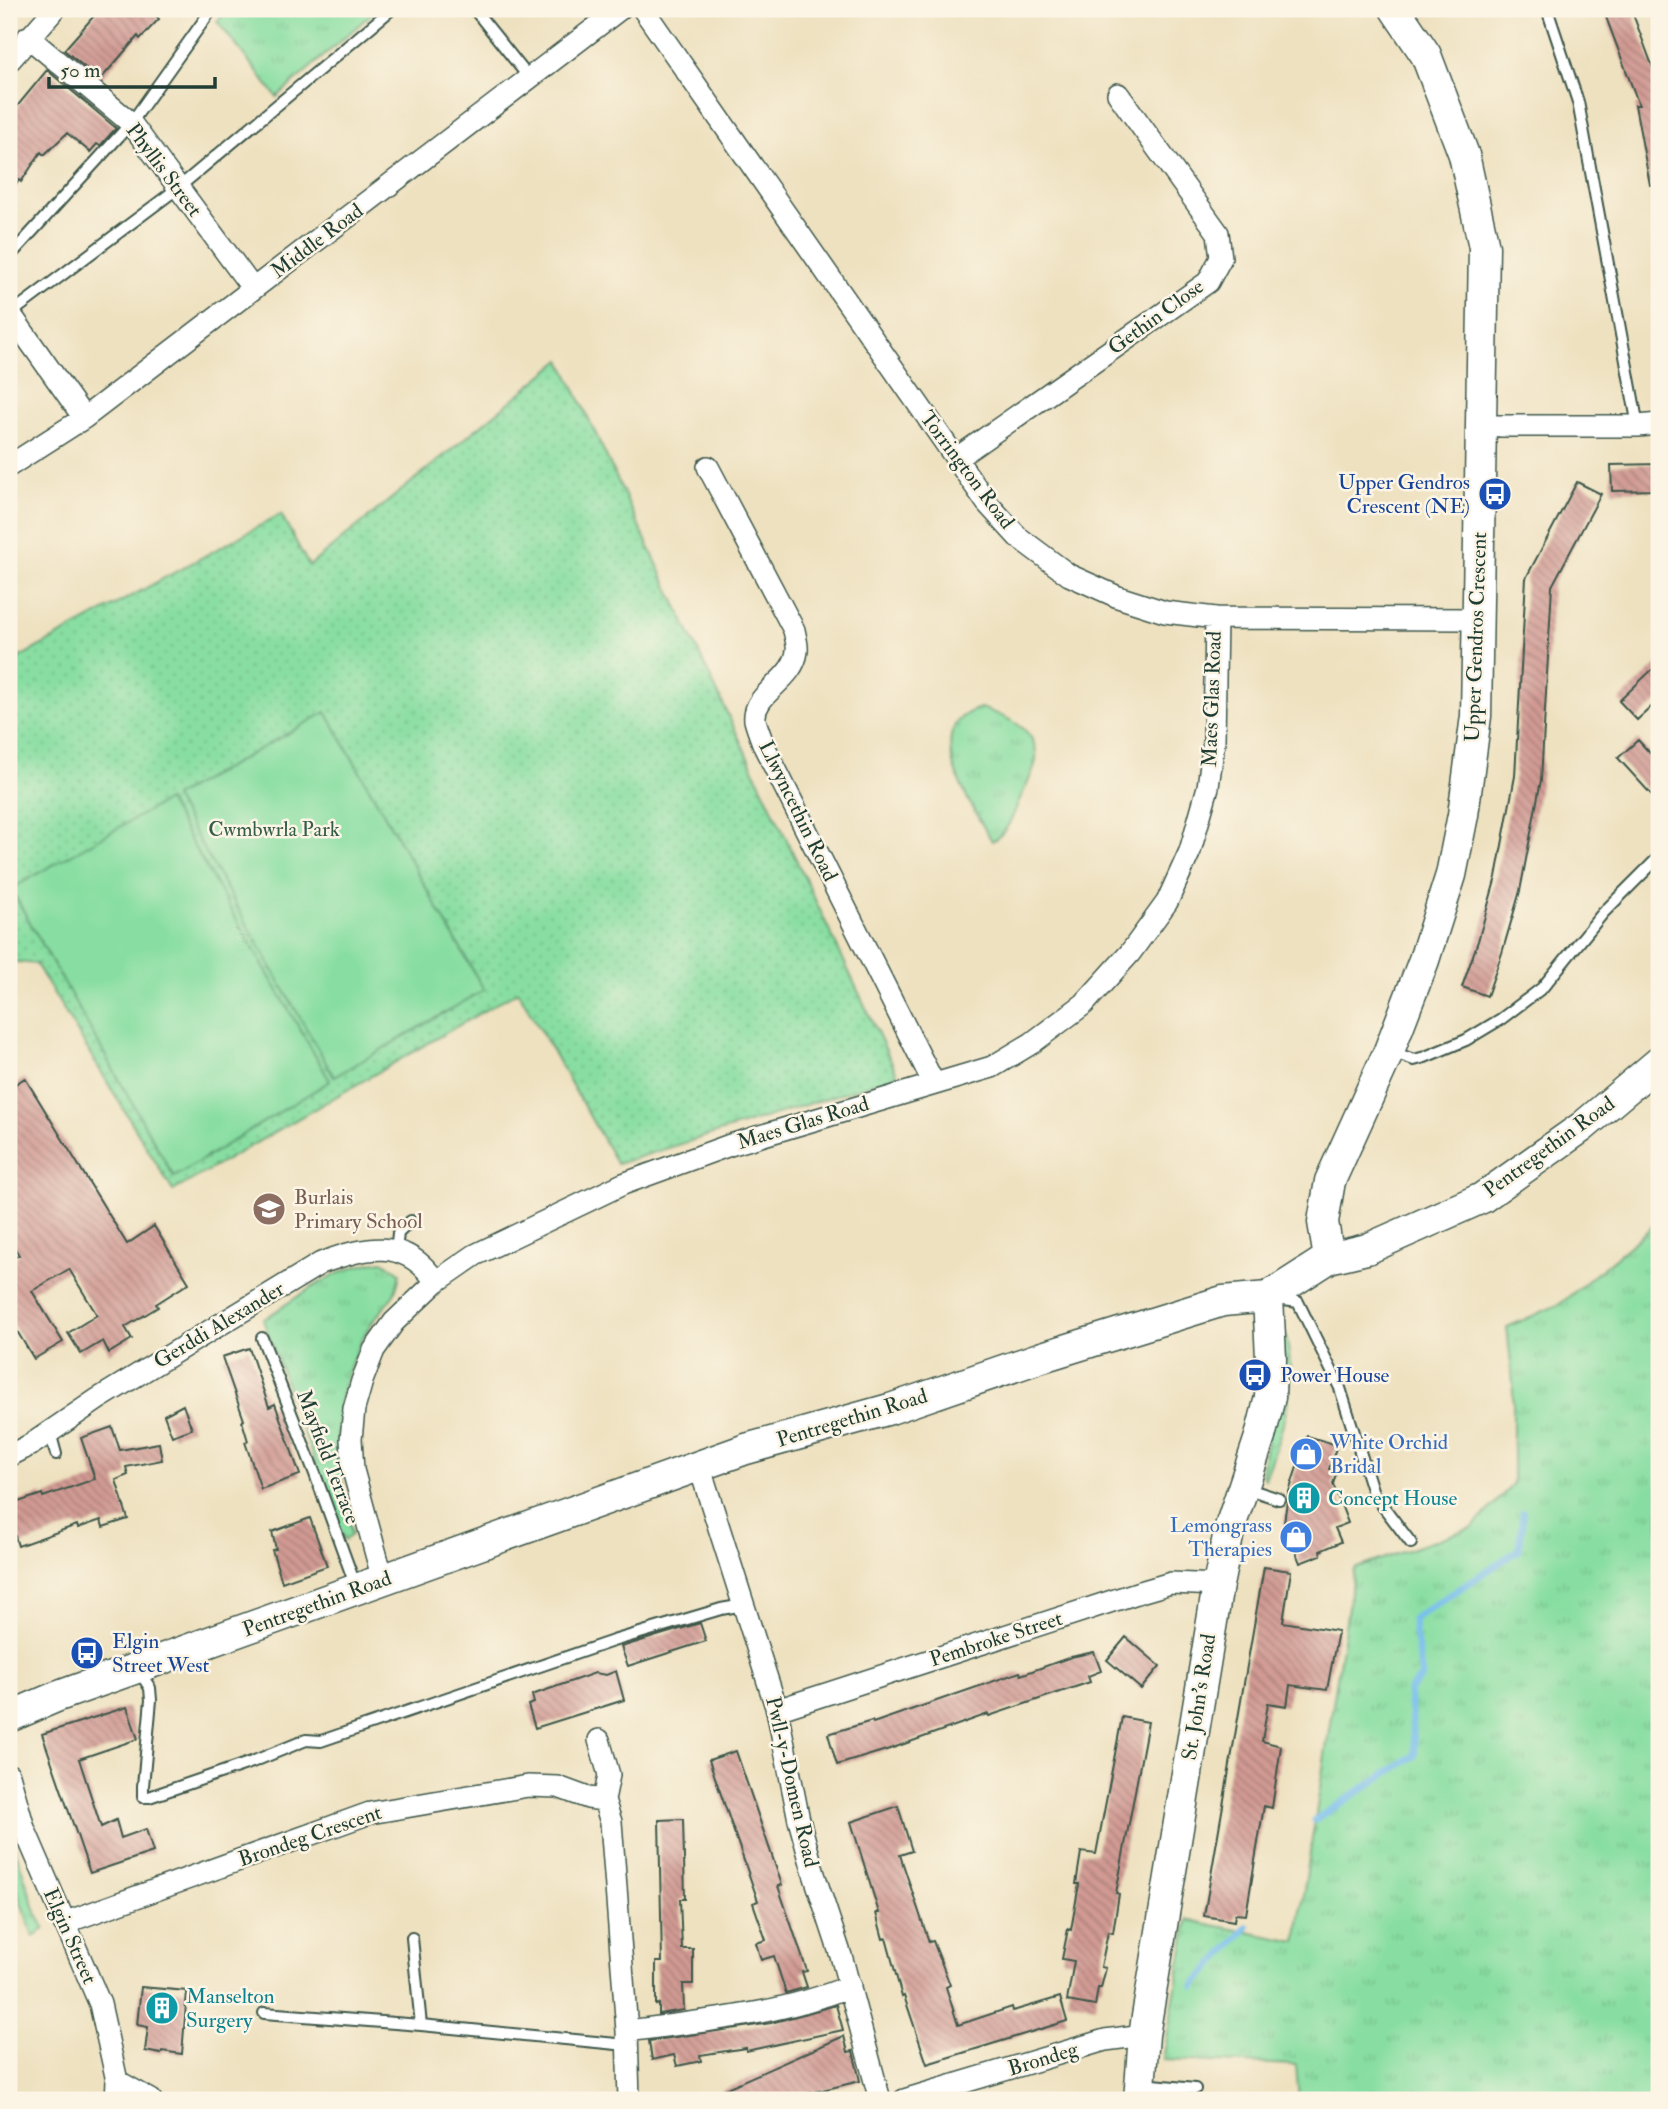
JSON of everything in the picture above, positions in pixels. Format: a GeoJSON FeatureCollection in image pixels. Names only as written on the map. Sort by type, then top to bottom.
{"type":"FeatureCollection","features":[{"type":"Feature","properties":{"kind":"street"},"geometry":{"type":"LineString","coordinates":[[9,61],[55,9]]}},
{"type":"Feature","properties":{"kind":"street","name":"Middle Road"},"geometry":{"type":"LineString","coordinates":[[9,466],[84,418],[619,9]]}},
{"type":"Feature","properties":{"kind":"street","name":"Torrington Road"},"geometry":{"type":"LineString","coordinates":[[643,9],[988,503],[1018,537],[1069,575],[1118,597],[1165,612],[1216,618],[1478,619]]}},
{"type":"Feature","properties":{"kind":"street","name":"Upper Gendros Crescent"},"geometry":{"type":"LineString","coordinates":[[1329,1258],[1322,1222],[1330,1181],[1389,1051],[1424,960],[1451,875],[1463,815],[1476,716],[1484,247],[1464,155],[1426,55],[1395,9]]}},
{"type":"Feature","properties":{"kind":"street","name":"Phyllis Street"},"geometry":{"type":"LineString","coordinates":[[28,37],[131,123],[253,289]]}},
{"type":"Feature","properties":{"kind":"street","name":"Gethin Close"},"geometry":{"type":"LineString","coordinates":[[957,458],[1208,282],[1221,258],[1217,233],[1118,94]]}},
{"type":"Feature","properties":{"kind":"street"},"geometry":{"type":"LineString","coordinates":[[10,314],[84,418]]}},
{"type":"Feature","properties":{"kind":"street"},"geometry":{"type":"LineString","coordinates":[[1482,426],[1659,424]]}},
{"type":"Feature","properties":{"kind":"street","name":"Llwyncethin Road"},"geometry":{"type":"LineString","coordinates":[[708,467],[794,629],[797,652],[788,674],[763,698],[757,708],[755,718],[764,746],[934,1084]]}},
{"type":"Feature","properties":{"kind":"street","name":"Maes Glas Road"},"geometry":{"type":"LineString","coordinates":[[370,1585],[353,1470],[351,1439],[354,1409],[374,1350],[394,1322],[436,1282],[475,1255],[623,1184],[730,1145],[992,1067],[1032,1043],[1084,1004],[1130,953],[1167,902],[1189,851],[1208,787],[1214,741],[1216,618]]}},
{"type":"Feature","properties":{"kind":"street","name":"Pentregethin Road"},"geometry":{"type":"LineString","coordinates":[[9,1717],[56,1697],[746,1449],[890,1409],[1039,1358],[1223,1301],[1268,1297],[1329,1258],[1367,1249],[1482,1198],[1582,1127],[1659,1062]]}},
{"type":"Feature","properties":{"kind":"street","name":"Gerddi Alexander"},"geometry":{"type":"LineString","coordinates":[[9,1456],[321,1263],[356,1250],[386,1247],[410,1257],[428,1270],[436,1282]]}},
{"type":"Feature","properties":{"kind":"street","name":"St. John's Road"},"geometry":{"type":"LineString","coordinates":[[1140,2092],[1144,2035],[1218,1585],[1230,1527],[1270,1396],[1268,1297]]}},
{"type":"Feature","properties":{"kind":"street","name":"Pwll-y-Domen Road"},"geometry":{"type":"LineString","coordinates":[[699,1465],[777,1710],[799,1820],[850,1986],[880,2100]]}},
{"type":"Feature","properties":{"kind":"street","name":"Pembroke Street"},"geometry":{"type":"LineString","coordinates":[[777,1710],[1171,1583],[1218,1585]]}},
{"type":"Feature","properties":{"kind":"street"},"geometry":{"type":"LineString","coordinates":[[600,1740],[609,1775],[604,1800],[611,1822],[629,2100]]}},
{"type":"Feature","properties":{"kind":"street","name":"Elgin Street"},"geometry":{"type":"LineString","coordinates":[[9,1775],[24,1828],[100,2004],[116,2090]]}},
{"type":"Feature","properties":{"kind":"street","name":"Brondeg Crescent"},"geometry":{"type":"LineString","coordinates":[[64,1923],[370,1813],[528,1786],[558,1787],[588,1798],[604,1800]]}},
{"type":"Feature","properties":{"kind":"street"},"geometry":{"type":"LineString","coordinates":[[627,2038],[774,2009],[850,1986]]}},
{"type":"Feature","properties":{"kind":"street","name":"Brondeg"},"geometry":{"type":"LineString","coordinates":[[904,2100],[1105,2040],[1144,2035]]}},
{"type":"Feature","properties":{"kind":"street"},"geometry":{"type":"LineString","coordinates":[[116,2090],[151,2100]]}},
{"type":"Feature","properties":{"kind":"lane"},"geometry":{"type":"LineString","coordinates":[[9,257],[131,123],[212,9]]}},
{"type":"Feature","properties":{"kind":"lane"},"geometry":{"type":"LineString","coordinates":[[10,314],[178,188],[392,9]]}},
{"type":"Feature","properties":{"kind":"lane"},"geometry":{"type":"LineString","coordinates":[[474,9],[530,79]]}},
{"type":"Feature","properties":{"kind":"lane"},"geometry":{"type":"LineString","coordinates":[[1547,9],[1578,102],[1638,426]]}},
{"type":"Feature","properties":{"kind":"lane"},"geometry":{"type":"LineString","coordinates":[[1389,1051],[1414,1060],[1425,1057],[1466,1040],[1501,1019],[1542,988],[1603,913],[1659,858]]}},
{"type":"Feature","properties":{"kind":"lane"},"geometry":{"type":"LineString","coordinates":[[396,1251],[398,1233],[411,1221]]}},
{"type":"Feature","properties":{"kind":"lane"},"geometry":{"type":"LineString","coordinates":[[1268,1297],[1298,1302],[1340,1388],[1373,1493],[1411,1543]]}},
{"type":"Feature","properties":{"kind":"lane","name":"Mayfield Terrace"},"geometry":{"type":"LineString","coordinates":[[262,1338],[315,1474],[370,1585]]}},
{"type":"Feature","properties":{"kind":"lane"},"geometry":{"type":"LineString","coordinates":[[50,1432],[56,1454]]}},
{"type":"Feature","properties":{"kind":"lane"},"geometry":{"type":"LineString","coordinates":[[1243,1487],[1279,1499]]}},
{"type":"Feature","properties":{"kind":"lane"},"geometry":{"type":"LineString","coordinates":[[137,1669],[150,1688],[143,1786],[143,1797],[149,1797],[252,1762],[306,1740],[321,1741],[613,1641],[721,1609],[744,1605]]}},
{"type":"Feature","properties":{"kind":"lane"},"geometry":{"type":"LineString","coordinates":[[412,1938],[421,2025]]}},
{"type":"Feature","properties":{"kind":"lane"},"geometry":{"type":"LineString","coordinates":[[264,2013],[627,2038]]}},
{"type":"Feature","properties":{"kind":"lane"},"geometry":{"type":"LineString","coordinates":[[1140,2092],[1195,2089]]}},
{"type":"Feature","properties":{"kind":"green space"},"geometry":{"type":"Polygon","coordinates":[[[230,9],[377,9],[277,97],[217,21],[230,9]]]}},
{"type":"Feature","properties":{"kind":"green space","name":"Cwmbwrla Park"},"geometry":{"type":"Polygon","coordinates":[[[561,360],[898,1076],[617,1164],[518,991],[173,1191],[36,964],[9,961],[9,663],[281,514],[309,566],[561,360]]]}},
{"type":"Feature","properties":{"kind":"green space"},"geometry":{"type":"Polygon","coordinates":[[[981,708],[1019,725],[1027,732],[1036,749],[1033,770],[1012,818],[1002,834],[992,841],[963,789],[950,749],[952,731],[962,717],[981,708]]]}},
{"type":"Feature","properties":{"kind":"green space"},"geometry":{"type":"Polygon","coordinates":[[[326,712],[484,990],[334,1077],[174,797],[326,712]]]}},
{"type":"Feature","properties":{"kind":"green space"},"geometry":{"type":"Polygon","coordinates":[[[167,800],[330,1081],[174,1177],[11,889],[167,800]]]}},
{"type":"Feature","properties":{"kind":"green space"},"geometry":{"type":"Polygon","coordinates":[[[1659,1221],[1659,2100],[1299,2100],[1296,2065],[1163,2060],[1188,1920],[1296,1942],[1354,1569],[1473,1527],[1513,1484],[1513,1383],[1507,1327],[1560,1304],[1659,1221]]]}},
{"type":"Feature","properties":{"kind":"green space"},"geometry":{"type":"Polygon","coordinates":[[[383,1261],[400,1273],[398,1284],[390,1300],[366,1332],[353,1359],[339,1408],[339,1455],[352,1534],[345,1540],[263,1320],[334,1275],[383,1261]]]}},
{"type":"Feature","properties":{"kind":"green space"},"geometry":{"type":"Polygon","coordinates":[[[1280,1336],[1286,1337],[1289,1355],[1289,1391],[1282,1427],[1265,1479],[1262,1475],[1280,1336]]]}},
{"type":"Feature","properties":{"kind":"green space"},"geometry":{"type":"Polygon","coordinates":[[[11,1836],[37,1915],[45,1929],[33,1936],[9,1868],[11,1836]]]}},
{"type":"Feature","properties":{"kind":"building"},"geometry":{"type":"Polygon","coordinates":[[[100,9],[150,9],[159,19],[140,39],[138,36],[100,80],[64,50],[100,9]]]}},
{"type":"Feature","properties":{"kind":"building"},"geometry":{"type":"Polygon","coordinates":[[[1603,9],[1631,9],[1659,84],[1659,184],[1650,185],[1635,105],[1639,105],[1603,9]]]}},
{"type":"Feature","properties":{"kind":"building"},"geometry":{"type":"Polygon","coordinates":[[[47,70],[116,128],[100,146],[97,144],[90,152],[67,133],[44,155],[41,152],[9,195],[9,116],[47,70]]]}},
{"type":"Feature","properties":{"kind":"building"},"geometry":{"type":"Polygon","coordinates":[[[1659,464],[1659,490],[1612,491],[1611,465],[1659,464]]]}},
{"type":"Feature","properties":{"kind":"building"},"geometry":{"type":"Polygon","coordinates":[[[1577,482],[1601,494],[1552,586],[1541,780],[1520,891],[1487,996],[1462,987],[1496,877],[1515,776],[1526,578],[1577,482]]]}},
{"type":"Feature","properties":{"kind":"building"},"geometry":{"type":"Polygon","coordinates":[[[1659,663],[1659,700],[1637,720],[1619,701],[1659,663]]]}},
{"type":"Feature","properties":{"kind":"building"},"geometry":{"type":"Polygon","coordinates":[[[1638,740],[1659,763],[1659,803],[1618,758],[1638,740]]]}},
{"type":"Feature","properties":{"kind":"building"},"geometry":{"type":"Polygon","coordinates":[[[25,1078],[127,1244],[154,1226],[189,1283],[156,1304],[158,1307],[125,1327],[132,1339],[109,1353],[103,1341],[81,1354],[68,1333],[97,1315],[69,1269],[32,1291],[63,1342],[34,1359],[9,1318],[9,1261],[19,1255],[9,1239],[9,1088],[25,1078]]]}},
{"type":"Feature","properties":{"kind":"building"},"geometry":{"type":"Polygon","coordinates":[[[249,1348],[269,1407],[275,1404],[300,1475],[261,1489],[245,1442],[248,1441],[242,1421],[244,1420],[222,1357],[249,1348]]]}},
{"type":"Feature","properties":{"kind":"building"},"geometry":{"type":"Polygon","coordinates":[[[183,1405],[192,1429],[172,1436],[164,1415],[183,1405]]]}},
{"type":"Feature","properties":{"kind":"building"},"geometry":{"type":"Polygon","coordinates":[[[112,1427],[120,1450],[159,1443],[162,1460],[126,1467],[128,1475],[116,1480],[128,1519],[103,1527],[101,1520],[78,1528],[77,1525],[18,1546],[14,1533],[9,1534],[9,1505],[42,1494],[43,1497],[95,1479],[81,1438],[112,1427]]]}},
{"type":"Feature","properties":{"kind":"building","name":"Concept House"},"geometry":{"type":"Polygon","coordinates":[[[1307,1436],[1337,1445],[1329,1469],[1337,1471],[1333,1484],[1348,1523],[1335,1528],[1341,1542],[1320,1551],[1321,1555],[1300,1563],[1284,1522],[1288,1495],[1307,1436]]]}},
{"type":"Feature","properties":{"kind":"building"},"geometry":{"type":"Polygon","coordinates":[[[310,1518],[327,1566],[282,1582],[272,1550],[276,1549],[272,1532],[310,1518]]]}},
{"type":"Feature","properties":{"kind":"building"},"geometry":{"type":"Polygon","coordinates":[[[1264,1567],[1291,1571],[1283,1622],[1338,1631],[1327,1690],[1290,1685],[1287,1706],[1268,1703],[1262,1741],[1281,1746],[1272,1808],[1264,1806],[1246,1915],[1235,1914],[1234,1921],[1204,1916],[1264,1567]]]}},
{"type":"Feature","properties":{"kind":"building"},"geometry":{"type":"Polygon","coordinates":[[[700,1623],[706,1641],[628,1666],[621,1647],[700,1623]]]}},
{"type":"Feature","properties":{"kind":"building"},"geometry":{"type":"Polygon","coordinates":[[[1126,1637],[1160,1666],[1141,1689],[1107,1660],[1126,1637]]]}},
{"type":"Feature","properties":{"kind":"building"},"geometry":{"type":"Polygon","coordinates":[[[1094,1652],[1101,1671],[1088,1676],[1090,1682],[837,1765],[828,1734],[872,1721],[873,1723],[1020,1672],[1021,1675],[1071,1657],[1094,1652]]]}},
{"type":"Feature","properties":{"kind":"building"},"geometry":{"type":"Polygon","coordinates":[[[616,1671],[624,1700],[535,1728],[528,1705],[534,1703],[532,1695],[595,1673],[606,1675],[616,1671]]]}},
{"type":"Feature","properties":{"kind":"building"},"geometry":{"type":"Polygon","coordinates":[[[127,1707],[138,1739],[79,1759],[101,1827],[116,1820],[121,1838],[146,1829],[153,1852],[90,1873],[42,1734],[127,1707]]]}},
{"type":"Feature","properties":{"kind":"building"},"geometry":{"type":"Polygon","coordinates":[[[1122,1717],[1148,1722],[1116,1893],[1119,1894],[1113,1933],[1108,1932],[1101,1967],[1106,1968],[1101,1988],[1098,1988],[1095,2006],[1067,2001],[1074,1961],[1062,1959],[1068,1929],[1071,1930],[1081,1852],[1096,1854],[1122,1717]]]}},
{"type":"Feature","properties":{"kind":"building"},"geometry":{"type":"Polygon","coordinates":[[[736,1751],[782,1885],[778,1886],[807,1971],[802,1972],[807,1987],[786,1993],[774,1956],[761,1960],[756,1943],[766,1940],[753,1903],[758,1901],[709,1760],[736,1751]]]}},
{"type":"Feature","properties":{"kind":"building"},"geometry":{"type":"Polygon","coordinates":[[[898,1806],[912,1851],[900,1855],[929,1942],[933,1941],[950,1985],[946,1987],[958,2025],[1012,2007],[1013,2011],[1060,1997],[1067,2021],[927,2064],[904,1996],[902,1997],[886,1938],[883,1939],[876,1913],[879,1913],[851,1822],[898,1806]]]}},
{"type":"Feature","properties":{"kind":"building"},"geometry":{"type":"Polygon","coordinates":[[[683,1819],[685,1899],[680,1899],[682,1949],[693,1949],[693,1984],[683,1984],[684,2010],[659,2014],[659,2004],[656,2005],[656,1962],[662,1962],[659,1820],[683,1819]]]}},
{"type":"Feature","properties":{"kind":"building","name":"Manselton Surgery"},"geometry":{"type":"Polygon","coordinates":[[[141,1987],[187,1991],[182,2054],[145,2051],[148,2027],[137,2025],[141,1987]]]}},
{"type":"Feature","properties":{"kind":"building"},"geometry":{"type":"Polygon","coordinates":[[[836,2005],[843,2030],[746,2051],[746,2048],[700,2055],[701,2061],[677,2066],[674,2055],[652,2060],[649,2041],[771,2023],[836,2005]]]}},
{"type":"Feature","properties":{"kind":"building"},"geometry":{"type":"Polygon","coordinates":[[[844,2036],[848,2052],[853,2051],[860,2081],[781,2100],[700,2100],[844,2036]]]}},
{"type":"Feature","properties":{"kind":"waterway"},"geometry":{"type":"LineString","coordinates":[[1315,1820],[1415,1755],[1409,1690],[1422,1677],[1413,1619],[1519,1550],[1523,1513]]}},
{"type":"Feature","properties":{"kind":"waterway"},"geometry":{"type":"LineString","coordinates":[[1194,1986],[1247,1927]]}},
{"type":"Feature","properties":{"kind":"place","name":"Upper Gendros Crescent (NE)"},"geometry":{"type":"Point","coordinates":[1495,494]}},
{"type":"Feature","properties":{"kind":"place","name":"Burlais Primary School"},"geometry":{"type":"Point","coordinates":[269,1209]}},
{"type":"Feature","properties":{"kind":"place","name":"Power House"},"geometry":{"type":"Point","coordinates":[1255,1375]}},
{"type":"Feature","properties":{"kind":"place","name":"White Orchid Bridal"},"geometry":{"type":"Point","coordinates":[1306,1454]}},
{"type":"Feature","properties":{"kind":"place","name":"Concept House"},"geometry":{"type":"Point","coordinates":[1304,1498]}},
{"type":"Feature","properties":{"kind":"place","name":"Lemongrass Therapies"},"geometry":{"type":"Point","coordinates":[1296,1537]}},
{"type":"Feature","properties":{"kind":"place","name":"Elgin Street West"},"geometry":{"type":"Point","coordinates":[87,1653]}},
{"type":"Feature","properties":{"kind":"place","name":"Manselton Surgery"},"geometry":{"type":"Point","coordinates":[162,2008]}}]}
